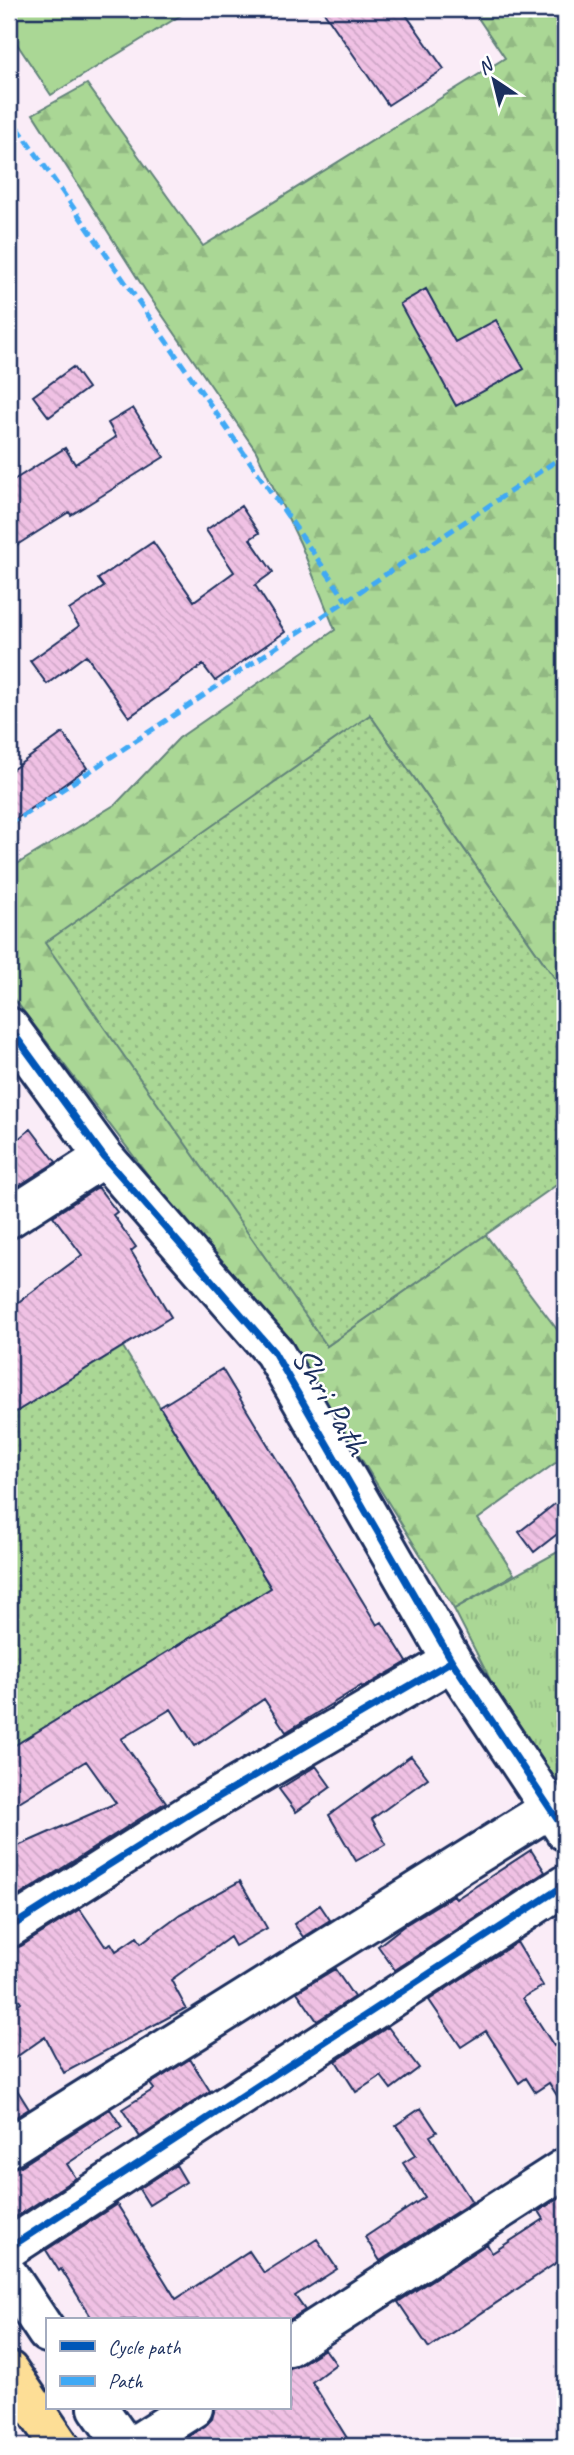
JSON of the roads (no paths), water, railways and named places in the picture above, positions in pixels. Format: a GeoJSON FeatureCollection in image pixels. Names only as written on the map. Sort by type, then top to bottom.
{"type":"FeatureCollection","features":[{"type":"Feature","properties":{"kind":"highway"},"geometry":{"type":"LineString","coordinates":[[9,2371],[60,2446]]}},
{"type":"Feature","properties":{"kind":"street","name":"Shri Path"},"geometry":{"type":"LineString","coordinates":[[14,1046],[104,1157],[274,1352],[452,1661],[557,1820]]}},
{"type":"Feature","properties":{"kind":"street"},"geometry":{"type":"LineString","coordinates":[[9,1218],[104,1157]]}},
{"type":"Feature","properties":{"kind":"street"},"geometry":{"type":"LineString","coordinates":[[9,1928],[191,1813],[452,1661]]}},
{"type":"Feature","properties":{"kind":"street"},"geometry":{"type":"LineString","coordinates":[[9,2147],[557,1820]]}},
{"type":"Feature","properties":{"kind":"street"},"geometry":{"type":"LineString","coordinates":[[9,2248],[565,1885]]}},
{"type":"Feature","properties":{"kind":"street"},"geometry":{"type":"LineString","coordinates":[[290,2345],[565,2168]]}},
{"type":"Feature","properties":{"kind":"street"},"geometry":{"type":"LineString","coordinates":[[9,2276],[46,2332]]}},
{"type":"Feature","properties":{"kind":"street"},"geometry":{"type":"LineString","coordinates":[[99,2410],[125,2446]]}},
{"type":"Feature","properties":{"kind":"street"},"geometry":{"type":"LineString","coordinates":[[133,2446],[190,2410]]}}]}
